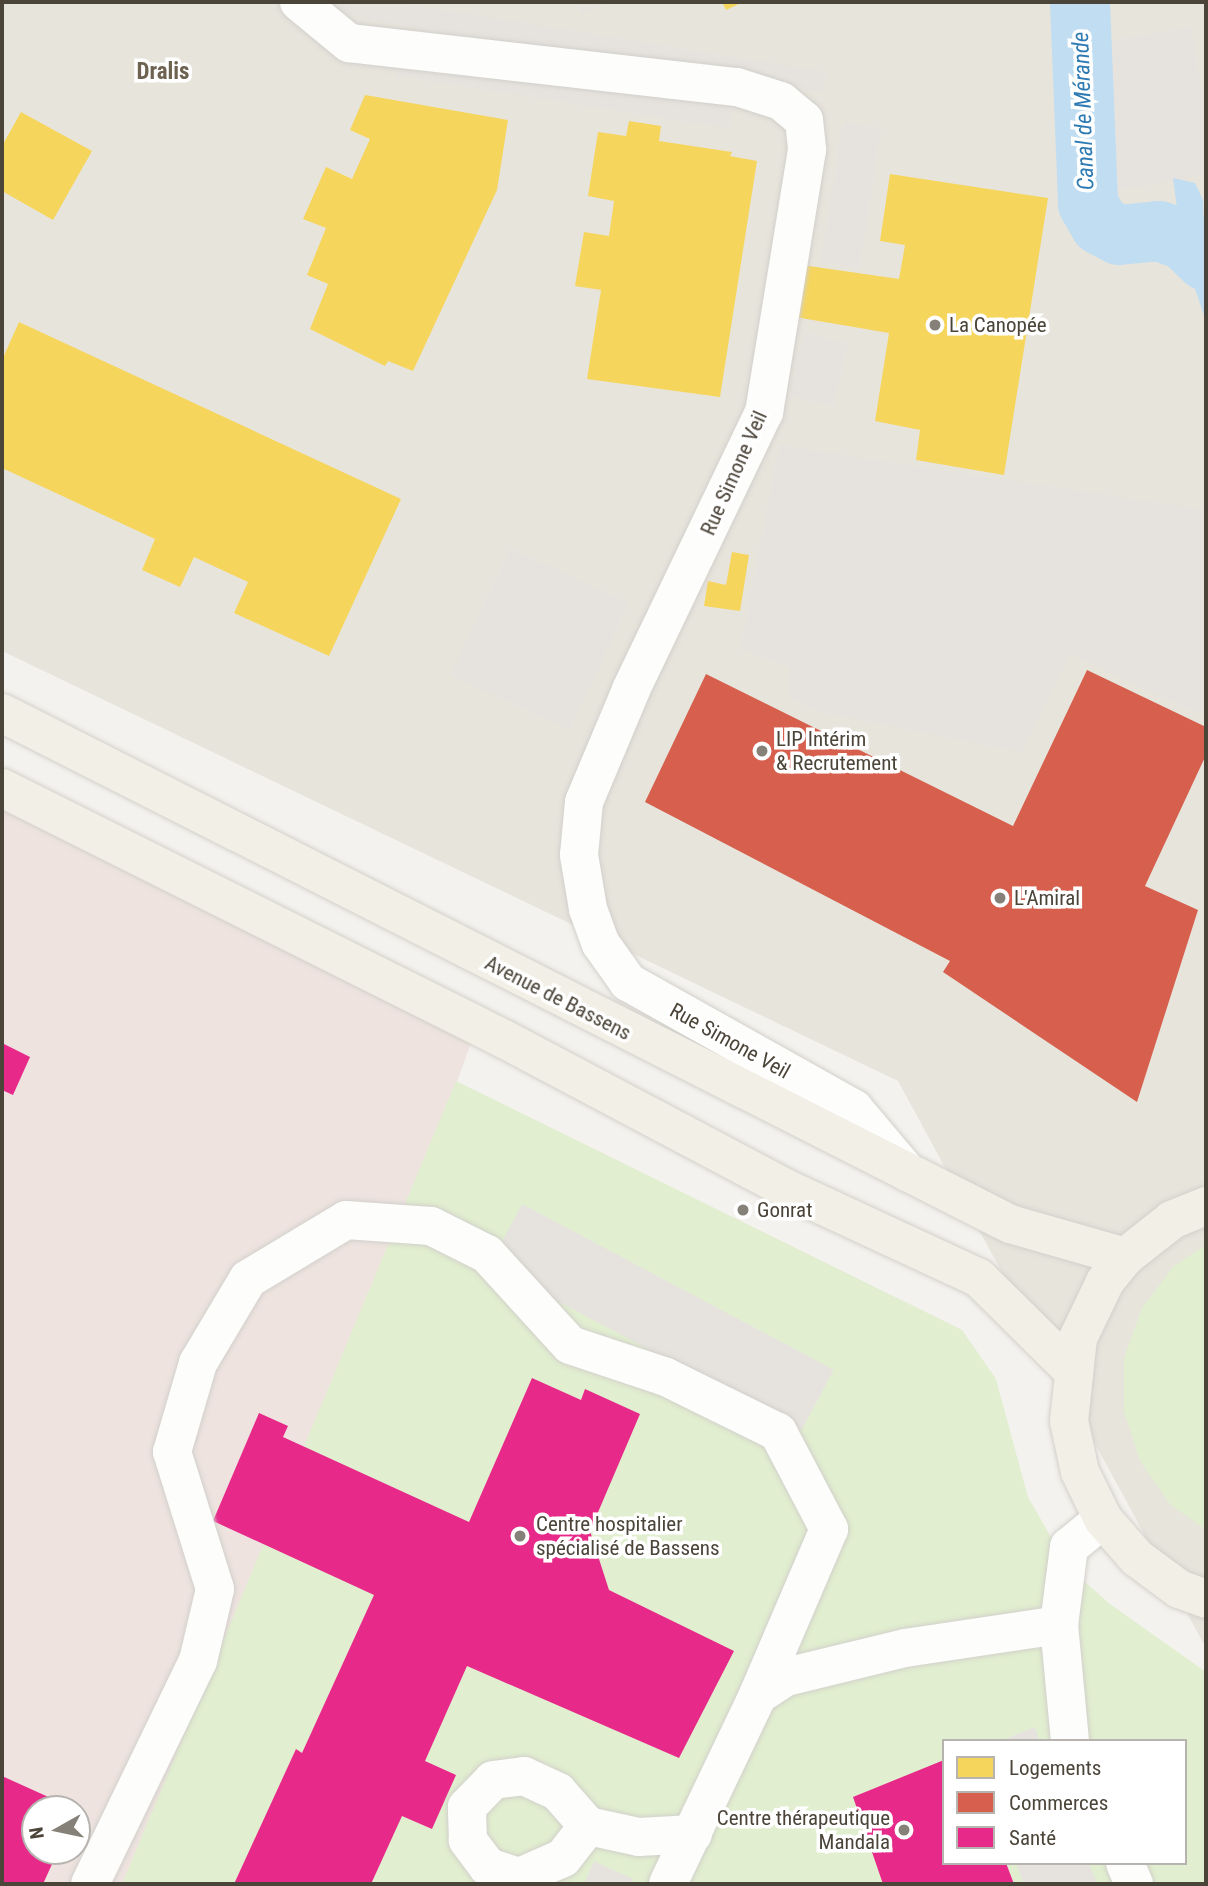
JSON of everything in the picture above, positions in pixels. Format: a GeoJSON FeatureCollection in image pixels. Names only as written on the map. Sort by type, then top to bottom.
{"type":"FeatureCollection","features":[{"type":"Feature","properties":{"kind":"main road","name":"Avenue de Bassens"},"geometry":{"type":"LineString","coordinates":[[2,713],[1010,1224],[1125,1257]]}},
{"type":"Feature","properties":{"kind":"main road"},"geometry":{"type":"LineString","coordinates":[[2,788],[504,1039],[785,1188],[979,1278],[1071,1369]]}},
{"type":"Feature","properties":{"kind":"main road"},"geometry":{"type":"LineString","coordinates":[[1206,1206],[1172,1220],[1125,1257],[1090,1310],[1071,1369],[1069,1421],[1080,1472],[1103,1519],[1137,1558],[1193,1594],[1206,1624]]}},
{"type":"Feature","properties":{"kind":"street","name":"Rue Simone Veil"},"geometry":{"type":"LineString","coordinates":[[299,2],[349,43],[737,87],[781,101],[804,120],[807,150],[764,412],[631,690],[584,802],[579,855],[588,909],[601,944],[628,982],[854,1109],[906,1172]]}},
{"type":"Feature","properties":{"kind":"street"},"geometry":{"type":"LineString","coordinates":[[90,1884],[198,1661],[215,1589],[172,1452],[198,1363],[248,1279],[346,1220],[431,1226],[487,1254],[570,1345],[666,1377],[778,1432],[829,1529],[758,1695],[668,1884]]}},
{"type":"Feature","properties":{"kind":"street"},"geometry":{"type":"LineString","coordinates":[[1070,1739],[1059,1625],[1069,1547],[1103,1519]]}},
{"type":"Feature","properties":{"kind":"street"},"geometry":{"type":"LineString","coordinates":[[758,1695],[786,1677],[905,1648],[1059,1625]]}},
{"type":"Feature","properties":{"kind":"street"},"geometry":{"type":"LineString","coordinates":[[589,1826],[639,1837],[693,1834]]}},
{"type":"Feature","properties":{"kind":"street"},"geometry":{"type":"LineString","coordinates":[[1126,1865],[1134,1884]]}},
{"type":"Feature","properties":{"kind":"shaded area"},"geometry":{"type":"Polygon","coordinates":[[[2,2],[1206,2],[1206,1648],[898,1081],[2,651],[2,2]]]}},
{"type":"Feature","properties":{"kind":"shaded area"},"geometry":{"type":"Polygon","coordinates":[[[339,2],[395,2],[826,72],[822,93],[337,14],[339,2]]]}},
{"type":"Feature","properties":{"kind":"shaded area"},"geometry":{"type":"Polygon","coordinates":[[[576,2],[608,2],[582,14],[576,2]]]}},
{"type":"Feature","properties":{"kind":"shaded area"},"geometry":{"type":"Polygon","coordinates":[[[1191,27],[1206,113],[1206,175],[1115,191],[1089,44],[1191,27]]]}},
{"type":"Feature","properties":{"kind":"shaded area"},"geometry":{"type":"Polygon","coordinates":[[[400,55],[732,108],[729,128],[397,76],[400,55]]]}},
{"type":"Feature","properties":{"kind":"shaded area"},"geometry":{"type":"Polygon","coordinates":[[[843,122],[882,128],[859,268],[821,262],[843,122]]]}},
{"type":"Feature","properties":{"kind":"shaded area"},"geometry":{"type":"Polygon","coordinates":[[[804,333],[848,343],[833,406],[789,396],[804,333]]]}},
{"type":"Feature","properties":{"kind":"shaded area"},"geometry":{"type":"Polygon","coordinates":[[[779,445],[1206,510],[1206,712],[1196,713],[1071,654],[1021,752],[819,712],[789,697],[790,667],[740,649],[779,445]]]}},
{"type":"Feature","properties":{"kind":"shaded area"},"geometry":{"type":"Polygon","coordinates":[[[510,548],[629,603],[570,730],[451,675],[510,548]]]}},
{"type":"Feature","properties":{"kind":"shaded area","name":"Centre hospitalier spécialisé de Bassens"},"geometry":{"type":"Polygon","coordinates":[[[2,795],[473,1037],[457,1082],[962,1330],[1114,1739],[942,1739],[942,1865],[1169,1884],[2,1884],[2,795]]]}},
{"type":"Feature","properties":{"kind":"shaded area"},"geometry":{"type":"Polygon","coordinates":[[[522,1204],[834,1370],[801,1431],[490,1265],[522,1204]]]}},
{"type":"Feature","properties":{"kind":"shaded area"},"geometry":{"type":"Polygon","coordinates":[[[1035,1727],[1039,1739],[1005,1739],[1035,1727]]]}},
{"type":"Feature","properties":{"kind":"shaded area"},"geometry":{"type":"Polygon","coordinates":[[[594,1861],[633,1879],[631,1884],[584,1884],[594,1861]]]}},
{"type":"Feature","properties":{"kind":"shaded area"},"geometry":{"type":"Polygon","coordinates":[[[1017,1865],[1090,1865],[1097,1884],[1024,1884],[1017,1865]]]}},
{"type":"Feature","properties":{"kind":"green space","name":"Centre hospitalier spécialisé de Bassens"},"geometry":{"type":"Polygon","coordinates":[[[456,1081],[962,1330],[996,1379],[1028,1497],[1068,1567],[1110,1604],[1206,1672],[1206,1884],[122,1884],[456,1081]]]}},
{"type":"Feature","properties":{"kind":"green space"},"geometry":{"type":"Polygon","coordinates":[[[1206,1245],[1206,1530],[1170,1504],[1140,1461],[1124,1411],[1124,1358],[1142,1308],[1174,1266],[1206,1245]]]}},
{"type":"Feature","properties":{"kind":"water","name":"Canal de Mérande"},"geometry":{"type":"Polygon","coordinates":[[[1074,2],[1089,2],[1092,30],[1082,31],[1074,2]]]}},
{"type":"Feature","properties":{"kind":"water"},"geometry":{"type":"Polygon","coordinates":[[[1173,178],[1195,183],[1203,200],[1206,321],[1183,253],[1173,178]]]}},
{"type":"Feature","properties":{"kind":"building: Logements"},"geometry":{"type":"Polygon","coordinates":[[[722,2],[743,2],[726,10],[722,2]]]}},
{"type":"Feature","properties":{"kind":"building: Logements"},"geometry":{"type":"Polygon","coordinates":[[[365,95],[508,120],[497,190],[413,371],[388,361],[385,366],[310,329],[328,284],[307,275],[326,228],[303,219],[326,167],[352,179],[370,139],[350,130],[365,95]]]}},
{"type":"Feature","properties":{"kind":"building: Logements"},"geometry":{"type":"Polygon","coordinates":[[[21,112],[92,151],[53,220],[2,191],[2,146],[21,112]]]}},
{"type":"Feature","properties":{"kind":"building: Logements"},"geometry":{"type":"Polygon","coordinates":[[[629,121],[661,126],[659,141],[732,152],[730,156],[757,161],[720,397],[587,379],[601,290],[575,286],[584,232],[609,236],[614,201],[588,196],[598,132],[626,136],[629,121]]]}},
{"type":"Feature","properties":{"kind":"building: Logements","name":"La Canopée"},"geometry":{"type":"Polygon","coordinates":[[[890,174],[1048,198],[1004,475],[916,460],[920,430],[875,421],[889,333],[795,317],[802,265],[899,279],[905,245],[880,241],[890,174]]]}},
{"type":"Feature","properties":{"kind":"building: Logements"},"geometry":{"type":"Polygon","coordinates":[[[19,322],[401,499],[329,656],[234,613],[248,582],[194,557],[180,587],[142,570],[155,539],[2,468],[2,360],[19,322]]]}},
{"type":"Feature","properties":{"kind":"building: Logements"},"geometry":{"type":"Polygon","coordinates":[[[732,552],[749,555],[740,611],[704,606],[708,581],[726,585],[732,552]]]}},
{"type":"Feature","properties":{"kind":"building: Commerces","name":"L'Amiral"},"geometry":{"type":"Polygon","coordinates":[[[1087,670],[1206,727],[1206,755],[1145,886],[1198,910],[1137,1102],[943,972],[950,961],[645,802],[706,674],[1013,826],[1087,670]]]}},
{"type":"Feature","properties":{"kind":"building: Santé"},"geometry":{"type":"Polygon","coordinates":[[[2,1043],[30,1057],[13,1095],[2,1090],[2,1043]]]}},
{"type":"Feature","properties":{"kind":"building: Santé"},"geometry":{"type":"Polygon","coordinates":[[[532,1378],[581,1400],[585,1389],[640,1414],[590,1531],[609,1590],[734,1651],[679,1758],[467,1666],[425,1761],[456,1775],[432,1829],[402,1816],[371,1884],[234,1884],[296,1749],[302,1753],[374,1595],[213,1521],[259,1413],[288,1426],[283,1437],[469,1522],[532,1378]]]}},
{"type":"Feature","properties":{"kind":"building: Santé","name":"Centre thérapeutique Mandala"},"geometry":{"type":"Polygon","coordinates":[[[942,1761],[942,1865],[1007,1865],[1014,1884],[883,1884],[853,1797],[942,1761]]]}},
{"type":"Feature","properties":{"kind":"building: Santé"},"geometry":{"type":"Polygon","coordinates":[[[2,1776],[44,1795],[21,1795],[21,1865],[52,1865],[43,1884],[2,1884],[2,1776]]]}},
{"type":"Feature","properties":{"kind":"waterway","name":"Canal de Mérande"},"geometry":{"type":"LineString","coordinates":[[1080,2],[1088,204],[1100,225],[1119,235],[1159,231],[1184,240],[1206,261]]}},
{"type":"Feature","properties":{"kind":"place","name":"La Canopée"},"geometry":{"type":"Point","coordinates":[935,325]}},
{"type":"Feature","properties":{"kind":"place","name":"LIP Intérim & Recrutement"},"geometry":{"type":"Point","coordinates":[762,751]}},
{"type":"Feature","properties":{"kind":"place","name":"L'Amiral"},"geometry":{"type":"Point","coordinates":[1000,898]}},
{"type":"Feature","properties":{"kind":"place","name":"Gonrat"},"geometry":{"type":"Point","coordinates":[743,1210]}},
{"type":"Feature","properties":{"kind":"place","name":"Centre hospitalier spécialisé de Bassens"},"geometry":{"type":"Point","coordinates":[520,1536]}},
{"type":"Feature","properties":{"kind":"place","name":"Centre thérapeutique Mandala"},"geometry":{"type":"Point","coordinates":[904,1830]}},
{"type":"Feature","properties":{"kind":"district","name":"Dralis"},"geometry":{"type":"Point","coordinates":[163,72]}}]}
